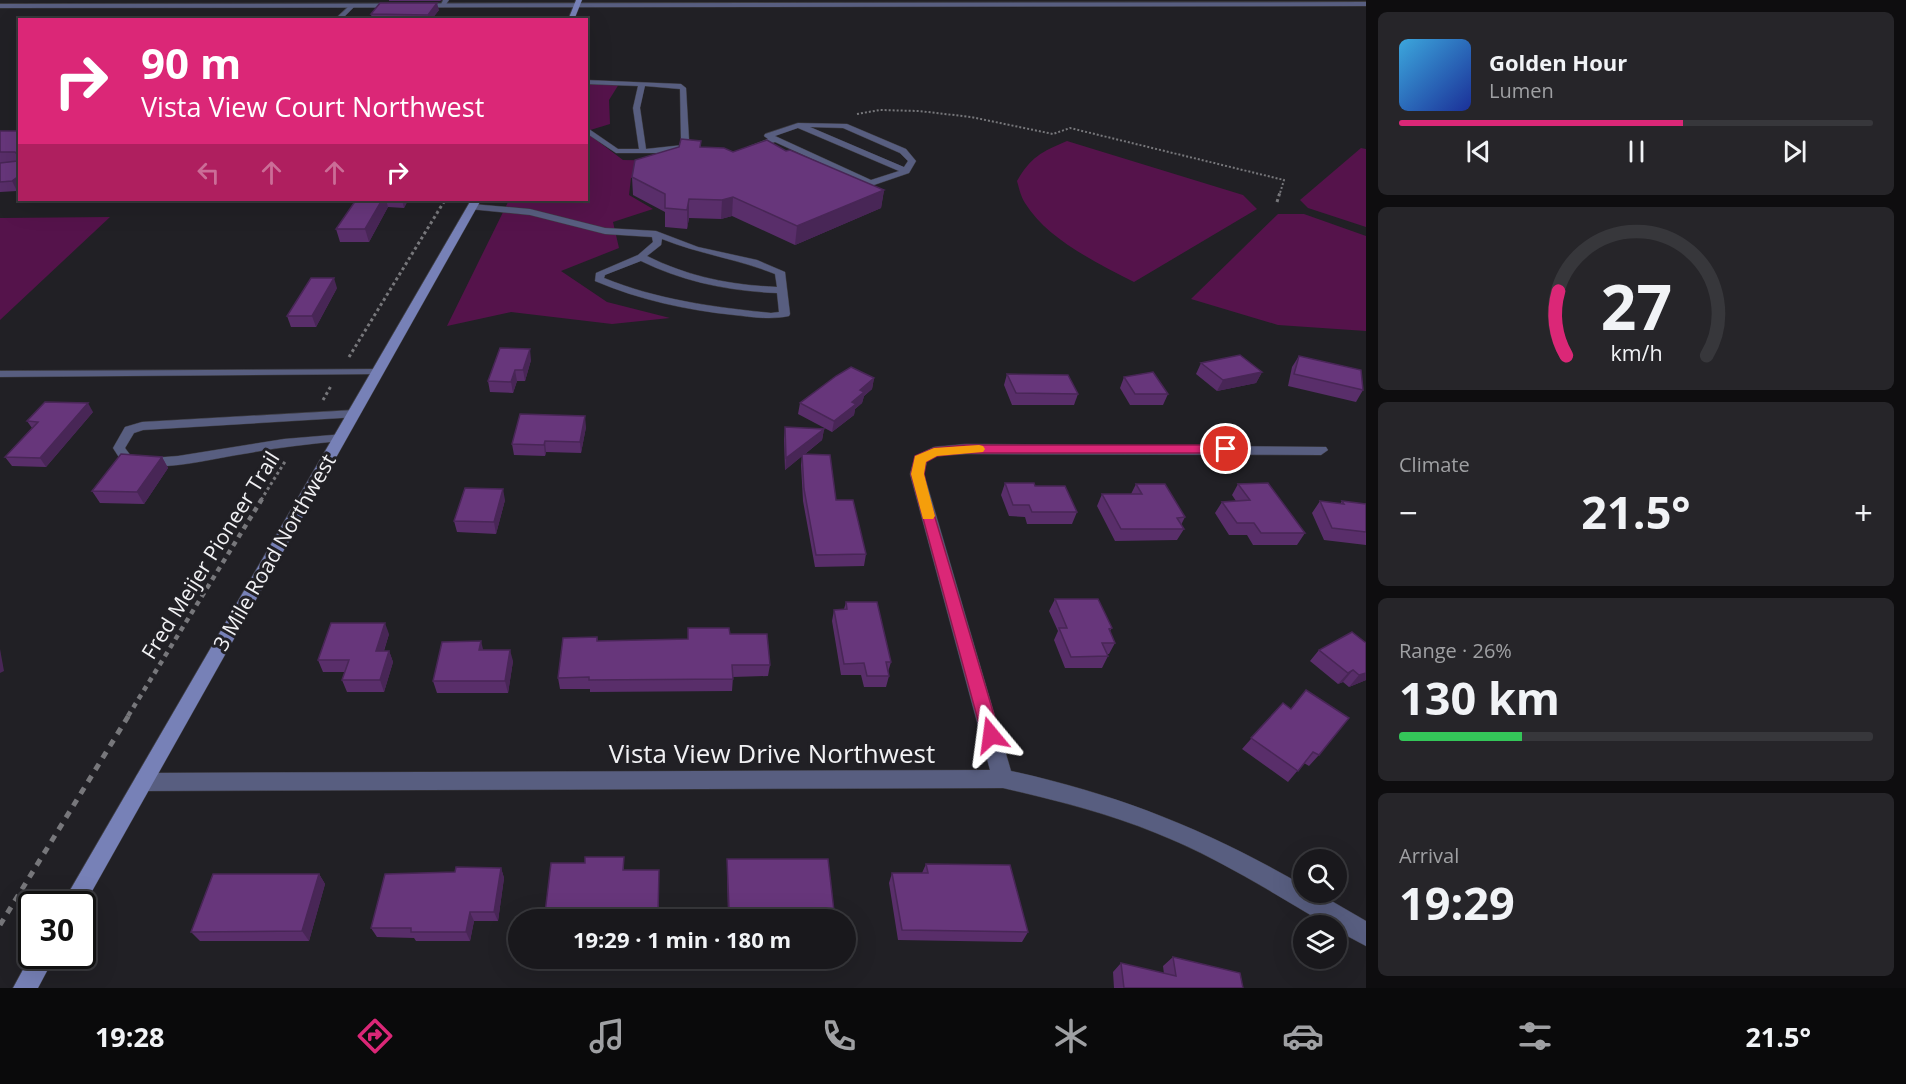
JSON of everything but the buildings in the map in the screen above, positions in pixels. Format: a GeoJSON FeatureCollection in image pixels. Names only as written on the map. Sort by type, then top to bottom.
{"type":"FeatureCollection","features":[{"type":"Feature","properties":{"kind":"main road"},"geometry":{"type":"LineString","coordinates":[[572,18],[578,3]]}},
{"type":"Feature","properties":{"kind":"main road","name":"3 Mile Road Northwest"},"geometry":{"type":"LineString","coordinates":[[81,891],[474,203]]}},
{"type":"Feature","properties":{"kind":"main road"},"geometry":{"type":"LineString","coordinates":[[25,988],[36,969]]}},
{"type":"Feature","properties":{"kind":"street"},"geometry":{"type":"LineString","coordinates":[[1235,0],[1242,4]]}},
{"type":"Feature","properties":{"kind":"street"},"geometry":{"type":"LineString","coordinates":[[0,6],[381,6],[444,3],[1222,2],[1366,4]]}},
{"type":"Feature","properties":{"kind":"street"},"geometry":{"type":"LineString","coordinates":[[339,18],[352,6]]}},
{"type":"Feature","properties":{"kind":"street"},"geometry":{"type":"LineString","coordinates":[[1004,779],[921,494],[917,474],[920,459],[934,452],[966,449],[1320,450]]}},
{"type":"Feature","properties":{"kind":"street","name":"Vista View Drive Northwest"},"geometry":{"type":"LineString","coordinates":[[144,782],[1004,779],[1073,794],[1166,826],[1240,863],[1366,934]]}},
{"type":"Feature","properties":{"kind":"lane"},"geometry":{"type":"LineString","coordinates":[[381,6],[386,0]]}},
{"type":"Feature","properties":{"kind":"lane"},"geometry":{"type":"LineString","coordinates":[[588,82],[679,85],[683,88],[685,140],[688,147],[666,151]]}},
{"type":"Feature","properties":{"kind":"lane"},"geometry":{"type":"LineString","coordinates":[[643,83],[636,97],[636,121],[643,150]]}},
{"type":"Feature","properties":{"kind":"lane"},"geometry":{"type":"LineString","coordinates":[[798,125],[906,171]]}},
{"type":"Feature","properties":{"kind":"lane"},"geometry":{"type":"LineString","coordinates":[[798,125],[844,126],[903,151],[912,161],[906,171],[870,183],[768,136],[798,125]]}},
{"type":"Feature","properties":{"kind":"lane"},"geometry":{"type":"LineString","coordinates":[[588,130],[616,151],[643,150],[698,154]]}},
{"type":"Feature","properties":{"kind":"lane"},"geometry":{"type":"LineString","coordinates":[[743,149],[775,140]]}},
{"type":"Feature","properties":{"kind":"lane"},"geometry":{"type":"LineString","coordinates":[[474,203],[530,212],[605,231],[656,234],[695,249],[754,262],[780,272],[785,314],[771,316],[684,307],[631,293],[599,279],[601,273],[641,257],[658,243],[656,234]]}},
{"type":"Feature","properties":{"kind":"lane"},"geometry":{"type":"LineString","coordinates":[[641,257],[670,272],[711,284],[782,290]]}},
{"type":"Feature","properties":{"kind":"lane"},"geometry":{"type":"LineString","coordinates":[[0,374],[378,372]]}},
{"type":"Feature","properties":{"kind":"lane"},"geometry":{"type":"LineString","coordinates":[[340,436],[298,440],[202,457],[143,463],[126,459],[119,448],[129,430],[142,426],[354,414]]}},
{"type":"Feature","properties":{"kind":"path"},"geometry":{"type":"LineString","coordinates":[[833,125],[838,120],[880,110],[919,111],[971,117],[1053,134],[1070,128],[1284,180],[1277,202]]}},
{"type":"Feature","properties":{"kind":"path"},"geometry":{"type":"LineString","coordinates":[[313,416],[443,201]]}},
{"type":"Feature","properties":{"kind":"path","name":"Fred Meijer Pioneer Trail"},"geometry":{"type":"LineString","coordinates":[[0,925],[298,440]]}},
{"type":"Feature","properties":{"kind":"shaded area"},"geometry":{"type":"Polygon","coordinates":[[[588,83],[619,84],[609,100],[610,124],[588,131],[588,83]]]}},
{"type":"Feature","properties":{"kind":"shaded area"},"geometry":{"type":"Polygon","coordinates":[[[588,134],[623,160],[675,161],[631,178],[629,195],[653,209],[613,222],[619,248],[561,271],[607,302],[670,318],[612,324],[511,312],[447,326],[509,201],[588,201],[588,134]]]}},
{"type":"Feature","properties":{"kind":"shaded area"},"geometry":{"type":"Polygon","coordinates":[[[1067,141],[1243,195],[1257,209],[1134,282],[1059,239],[1034,216],[1022,198],[1017,181],[1027,166],[1043,152],[1067,141]]]}},
{"type":"Feature","properties":{"kind":"shaded area"},"geometry":{"type":"Polygon","coordinates":[[[1361,148],[1366,149],[1366,227],[1308,208],[1300,200],[1361,148]]]}},
{"type":"Feature","properties":{"kind":"shaded area"},"geometry":{"type":"Polygon","coordinates":[[[1278,214],[1304,214],[1366,236],[1366,331],[1278,325],[1191,299],[1278,214]]]}},
{"type":"Feature","properties":{"kind":"shaded area"},"geometry":{"type":"Polygon","coordinates":[[[110,217],[0,320],[0,218],[110,217]]]}},
{"type":"Feature","properties":{"kind":"slow traffic"},"geometry":{"type":"LineString","coordinates":[[928,516],[917,474],[920,459],[934,452],[979,449]]}},
{"type":"Feature","properties":{"kind":"route"},"geometry":{"type":"LineString","coordinates":[[991,735],[921,494],[917,474],[920,459],[934,452],[966,449],[1226,449]]}}]}
